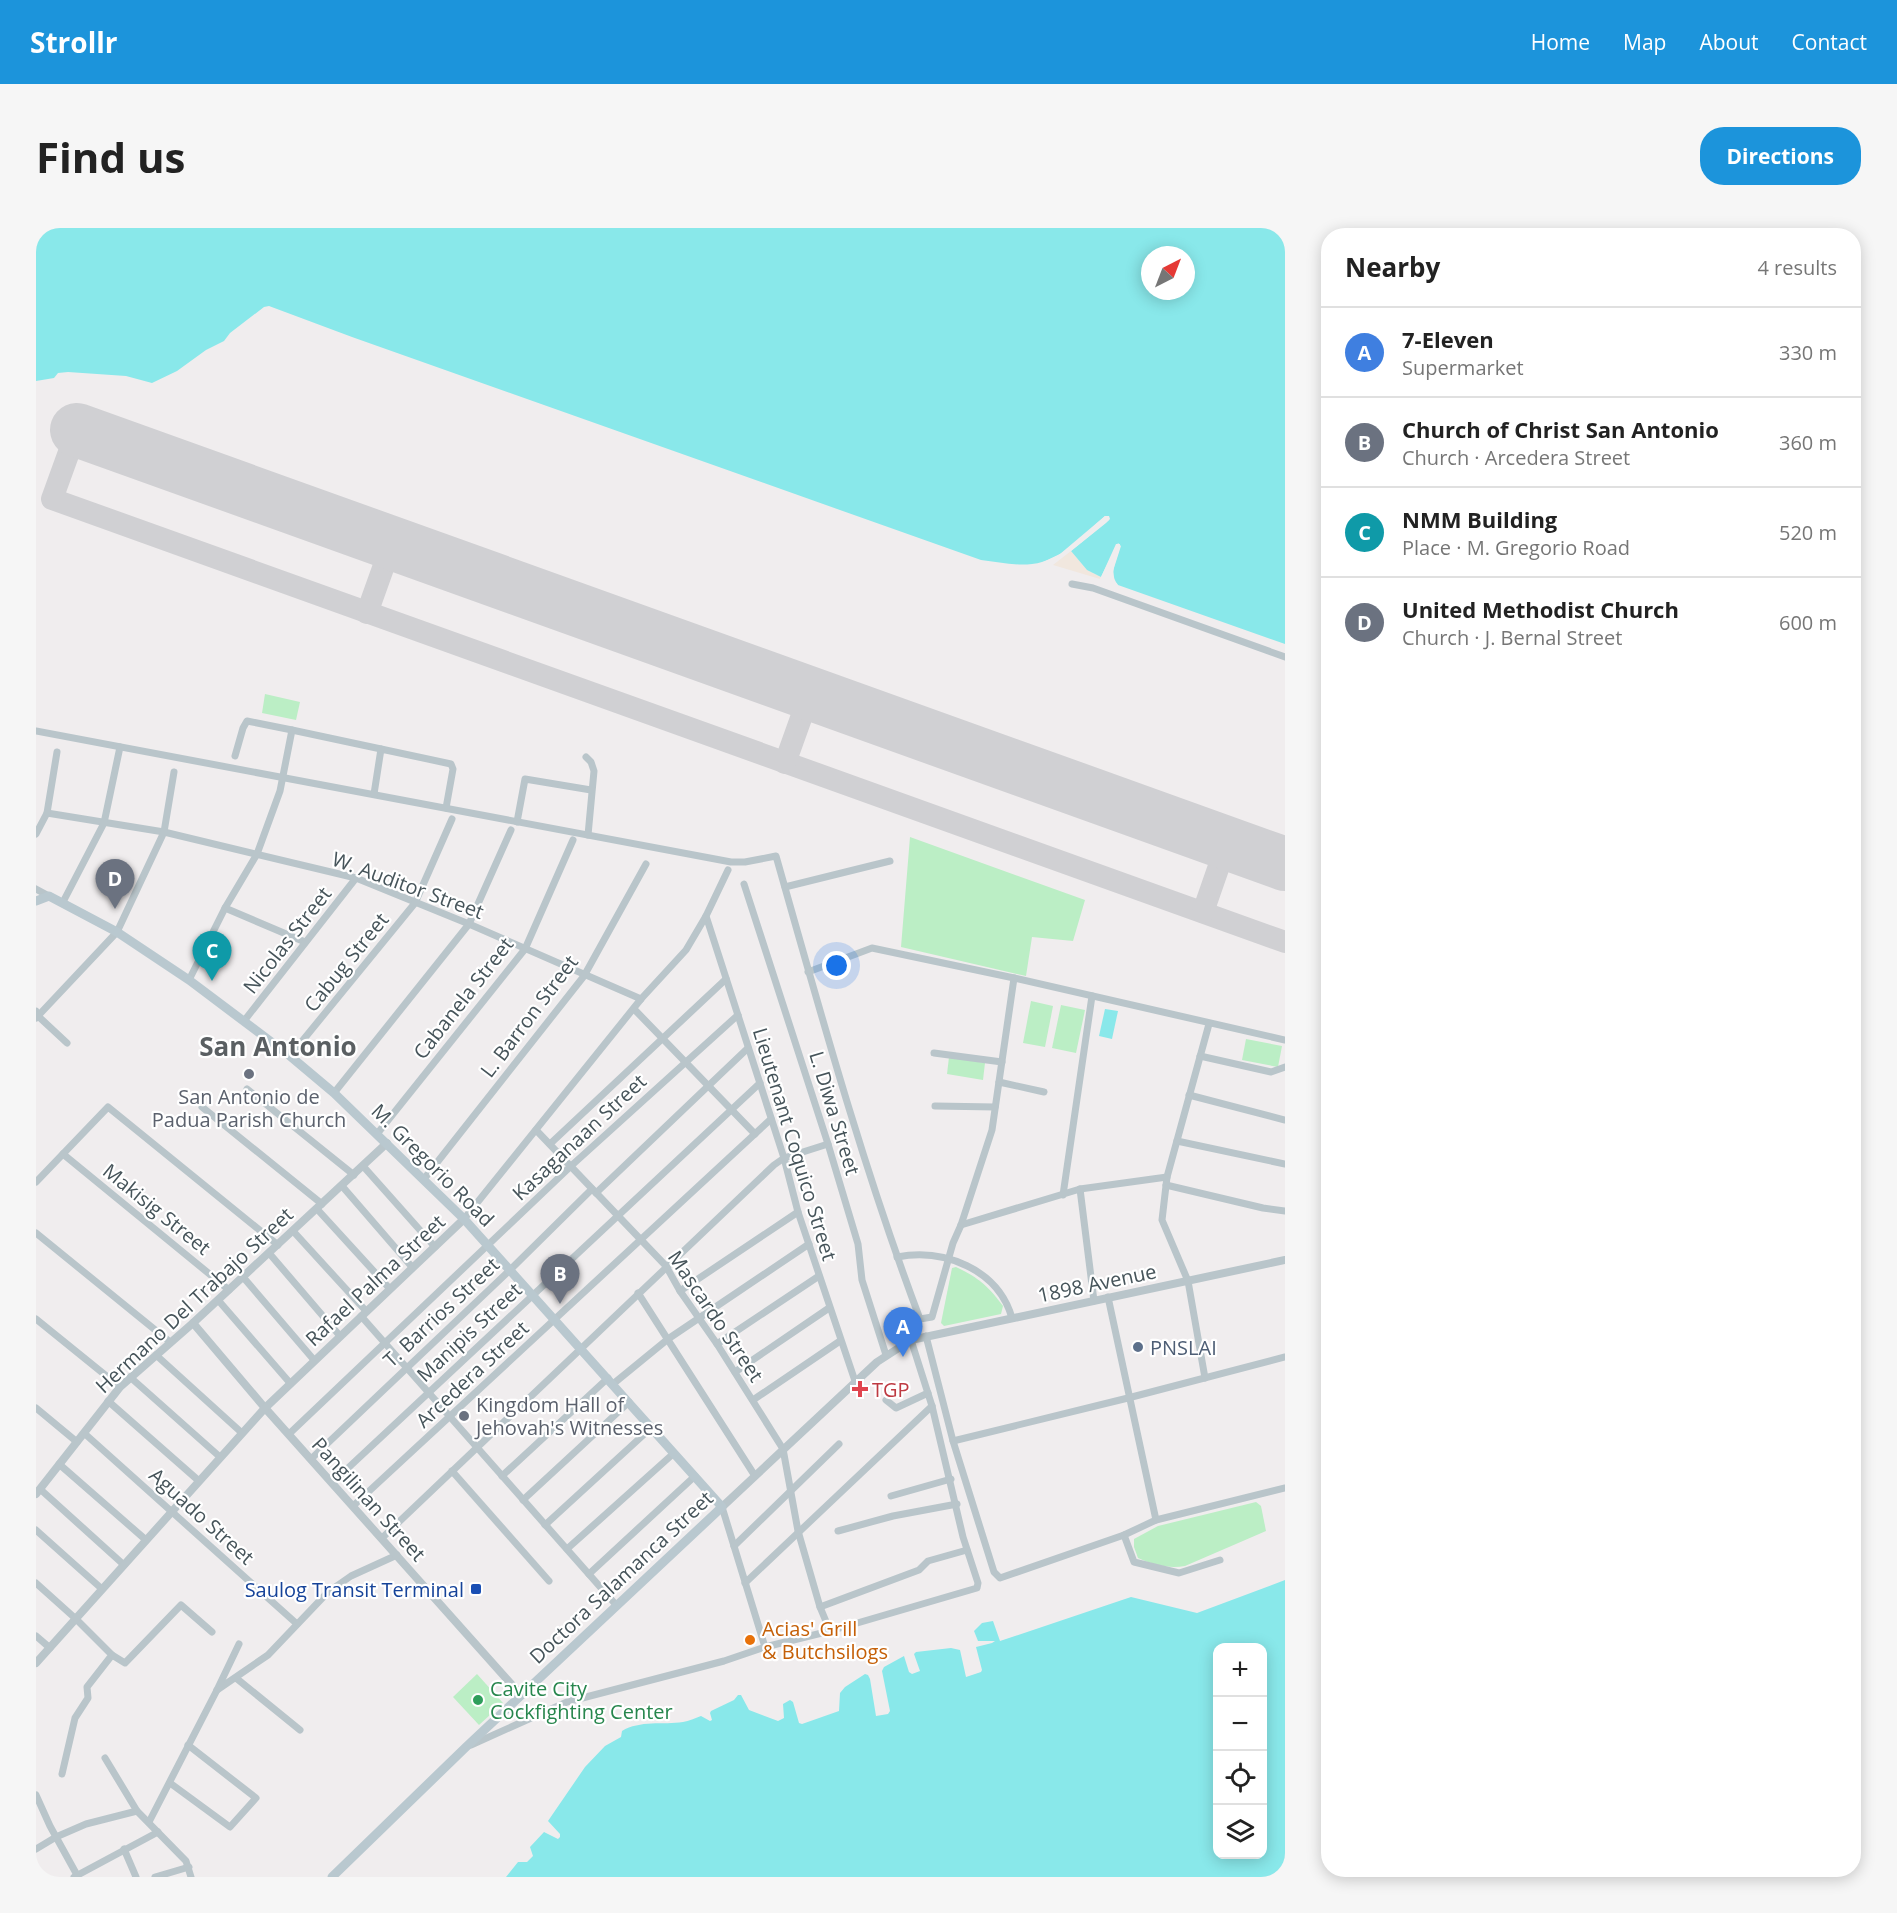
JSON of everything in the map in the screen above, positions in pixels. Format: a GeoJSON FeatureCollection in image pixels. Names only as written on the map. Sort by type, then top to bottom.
{"type":"FeatureCollection","features":[{"type":"Feature","properties":{"kind":"main road","name":"M. Gregorio Road"},"geometry":{"type":"LineString","coordinates":[[49,896],[117,932],[189,980],[290,1056],[334,1093],[464,1219],[722,1507]]}},
{"type":"Feature","properties":{"kind":"main road"},"geometry":{"type":"LineString","coordinates":[[36,901],[49,896]]}},
{"type":"Feature","properties":{"kind":"main road","name":"Doctora Salamanca Street"},"geometry":{"type":"LineString","coordinates":[[332,1877],[466,1747],[722,1507]]}},
{"type":"Feature","properties":{"kind":"street"},"geometry":{"type":"LineString","coordinates":[[1072,584],[1093,588],[1285,657]]}},
{"type":"Feature","properties":{"kind":"street"},"geometry":{"type":"LineString","coordinates":[[236,756],[247,721],[451,764],[453,770],[446,808]]}},
{"type":"Feature","properties":{"kind":"street"},"geometry":{"type":"LineString","coordinates":[[189,980],[225,908],[257,854],[280,791],[292,730]]}},
{"type":"Feature","properties":{"kind":"street"},"geometry":{"type":"LineString","coordinates":[[36,731],[730,862],[745,862],[776,856],[808,972],[897,1257],[920,1319],[932,1317],[948,1259],[992,1130],[1014,978]]}},
{"type":"Feature","properties":{"kind":"street"},"geometry":{"type":"LineString","coordinates":[[63,902],[104,823],[120,747]]}},
{"type":"Feature","properties":{"kind":"street"},"geometry":{"type":"LineString","coordinates":[[374,794],[381,749]]}},
{"type":"Feature","properties":{"kind":"street"},"geometry":{"type":"LineString","coordinates":[[36,834],[47,813],[57,752]]}},
{"type":"Feature","properties":{"kind":"street"},"geometry":{"type":"LineString","coordinates":[[585,757],[593,766],[588,835]]}},
{"type":"Feature","properties":{"kind":"street"},"geometry":{"type":"LineString","coordinates":[[67,1043],[37,1015],[117,932],[164,832],[174,772]]}},
{"type":"Feature","properties":{"kind":"street"},"geometry":{"type":"LineString","coordinates":[[517,822],[525,779],[591,790]]}},
{"type":"Feature","properties":{"kind":"street","name":"W. Auditor Street"},"geometry":{"type":"LineString","coordinates":[[47,813],[164,832],[356,879],[469,924],[641,999]]}},
{"type":"Feature","properties":{"kind":"street","name":"Cabug Street"},"geometry":{"type":"LineString","coordinates":[[290,1056],[415,903],[452,819]]}},
{"type":"Feature","properties":{"kind":"street"},"geometry":{"type":"LineString","coordinates":[[334,1093],[469,924],[511,830]]}},
{"type":"Feature","properties":{"kind":"street","name":"Cabanela Street"},"geometry":{"type":"LineString","coordinates":[[377,1134],[525,949],[573,840]]}},
{"type":"Feature","properties":{"kind":"street"},"geometry":{"type":"LineString","coordinates":[[785,887],[890,861]]}},
{"type":"Feature","properties":{"kind":"street","name":"L. Barron Street"},"geometry":{"type":"LineString","coordinates":[[424,1179],[584,976],[646,864]]}},
{"type":"Feature","properties":{"kind":"street","name":"Rafael Palma Street"},"geometry":{"type":"LineString","coordinates":[[36,1663],[265,1408],[464,1219],[641,999],[686,950],[706,916],[728,870]]}},
{"type":"Feature","properties":{"kind":"street","name":"Nicolas Street"},"geometry":{"type":"LineString","coordinates":[[244,1021],[356,879]]}},
{"type":"Feature","properties":{"kind":"street","name":"L. Diwa Street"},"geometry":{"type":"LineString","coordinates":[[744,884],[828,1144],[858,1244],[862,1280],[886,1355]]}},
{"type":"Feature","properties":{"kind":"street","name":"M. Gregorio Road"},"geometry":{"type":"LineString","coordinates":[[36,889],[49,896]]}},
{"type":"Feature","properties":{"kind":"street"},"geometry":{"type":"LineString","coordinates":[[225,908],[305,942]]}},
{"type":"Feature","properties":{"kind":"street","name":"Lieutenant Coquico Street"},"geometry":{"type":"LineString","coordinates":[[706,916],[784,1158],[798,1212],[855,1382]]}},
{"type":"Feature","properties":{"kind":"street"},"geometry":{"type":"LineString","coordinates":[[808,972],[872,948],[1285,1040]]}},
{"type":"Feature","properties":{"kind":"street"},"geometry":{"type":"LineString","coordinates":[[550,1144],[726,979]]}},
{"type":"Feature","properties":{"kind":"street"},"geometry":{"type":"LineString","coordinates":[[1063,1195],[1092,996]]}},
{"type":"Feature","properties":{"kind":"street"},"geometry":{"type":"LineString","coordinates":[[634,1008],[755,1134]]}},
{"type":"Feature","properties":{"kind":"street","name":"Kasaganaan Street"},"geometry":{"type":"LineString","coordinates":[[289,1434],[571,1166],[738,1015]]}},
{"type":"Feature","properties":{"kind":"street"},"geometry":{"type":"LineString","coordinates":[[1205,1378],[1188,1281],[1162,1220],[1167,1181],[1209,1024]]}},
{"type":"Feature","properties":{"kind":"street","name":"T. Barrios Street"},"geometry":{"type":"LineString","coordinates":[[311,1459],[406,1367],[748,1048]]}},
{"type":"Feature","properties":{"kind":"street"},"geometry":{"type":"LineString","coordinates":[[934,1053],[1002,1062]]}},
{"type":"Feature","properties":{"kind":"street"},"geometry":{"type":"LineString","coordinates":[[1200,1056],[1271,1072],[1285,1067]]}},
{"type":"Feature","properties":{"kind":"street"},"geometry":{"type":"LineString","coordinates":[[999,1082],[1044,1092]]}},
{"type":"Feature","properties":{"kind":"street","name":"Manipis Street"},"geometry":{"type":"LineString","coordinates":[[332,1483],[730,1108],[760,1083]]}},
{"type":"Feature","properties":{"kind":"street"},"geometry":{"type":"LineString","coordinates":[[247,1089],[354,1175]]}},
{"type":"Feature","properties":{"kind":"street"},"geometry":{"type":"LineString","coordinates":[[1189,1095],[1285,1120]]}},
{"type":"Feature","properties":{"kind":"street"},"geometry":{"type":"LineString","coordinates":[[935,1106],[995,1107]]}},
{"type":"Feature","properties":{"kind":"street"},"geometry":{"type":"LineString","coordinates":[[36,1182],[108,1107],[278,1245]]}},
{"type":"Feature","properties":{"kind":"street"},"geometry":{"type":"LineString","coordinates":[[202,1107],[320,1206],[390,1289]]}},
{"type":"Feature","properties":{"kind":"street","name":"Arcedera Street"},"geometry":{"type":"LineString","coordinates":[[353,1506],[771,1119]]}},
{"type":"Feature","properties":{"kind":"street","name":"Mascardo Street"},"geometry":{"type":"LineString","coordinates":[[536,1130],[666,1266],[680,1292],[717,1344],[783,1449]]}},
{"type":"Feature","properties":{"kind":"street"},"geometry":{"type":"LineString","coordinates":[[1177,1141],[1285,1164]]}},
{"type":"Feature","properties":{"kind":"street","name":"Hermano Del Trabajo Street"},"geometry":{"type":"LineString","coordinates":[[38,1491],[108,1401],[130,1377],[193,1323],[387,1143]]}},
{"type":"Feature","properties":{"kind":"street"},"geometry":{"type":"LineString","coordinates":[[382,1538],[774,1165],[784,1158],[828,1144]]}},
{"type":"Feature","properties":{"kind":"street","name":"Makisig Street"},"geometry":{"type":"LineString","coordinates":[[63,1154],[229,1290]]}},
{"type":"Feature","properties":{"kind":"street"},"geometry":{"type":"LineString","coordinates":[[363,1166],[435,1246]]}},
{"type":"Feature","properties":{"kind":"street"},"geometry":{"type":"LineString","coordinates":[[961,1225],[1080,1189],[1167,1181],[1263,1208],[1285,1211]]}},
{"type":"Feature","properties":{"kind":"street"},"geometry":{"type":"LineString","coordinates":[[342,1186],[412,1268]]}},
{"type":"Feature","properties":{"kind":"street"},"geometry":{"type":"LineString","coordinates":[[1080,1189],[1094,1301]]}},
{"type":"Feature","properties":{"kind":"street"},"geometry":{"type":"LineString","coordinates":[[680,1292],[798,1212]]}},
{"type":"Feature","properties":{"kind":"street"},"geometry":{"type":"LineString","coordinates":[[293,1231],[385,1343],[617,1606]]}},
{"type":"Feature","properties":{"kind":"street"},"geometry":{"type":"LineString","coordinates":[[36,1233],[171,1342]]}},
{"type":"Feature","properties":{"kind":"street"},"geometry":{"type":"LineString","coordinates":[[502,1476],[611,1381],[698,1318],[809,1244]]}},
{"type":"Feature","properties":{"kind":"street"},"geometry":{"type":"LineString","coordinates":[[269,1253],[340,1336]]}},
{"type":"Feature","properties":{"kind":"street"},"geometry":{"type":"LineString","coordinates":[[897,1257],[915,1254],[948,1259],[984,1276],[1004,1297],[1012,1318]]}},
{"type":"Feature","properties":{"kind":"street","name":"1898 Avenue"},"geometry":{"type":"LineString","coordinates":[[914,1339],[1285,1260]]}},
{"type":"Feature","properties":{"kind":"street"},"geometry":{"type":"LineString","coordinates":[[717,1344],[819,1276]]}},
{"type":"Feature","properties":{"kind":"street"},"geometry":{"type":"LineString","coordinates":[[243,1277],[314,1360]]}},
{"type":"Feature","properties":{"kind":"street"},"geometry":{"type":"LineString","coordinates":[[638,1293],[755,1476]]}},
{"type":"Feature","properties":{"kind":"street"},"geometry":{"type":"LineString","coordinates":[[1108,1297],[1155,1520]]}},
{"type":"Feature","properties":{"kind":"street"},"geometry":{"type":"LineString","coordinates":[[218,1300],[290,1383]]}},
{"type":"Feature","properties":{"kind":"street"},"geometry":{"type":"LineString","coordinates":[[735,1372],[829,1308]]}},
{"type":"Feature","properties":{"kind":"street"},"geometry":{"type":"LineString","coordinates":[[36,1319],[120,1387]]}},
{"type":"Feature","properties":{"kind":"street","name":"Pangilinan Street"},"geometry":{"type":"LineString","coordinates":[[193,1323],[265,1408],[521,1695]]}},
{"type":"Feature","properties":{"kind":"street"},"geometry":{"type":"LineString","coordinates":[[926,1336],[953,1441],[994,1572],[1000,1578],[1124,1535],[1155,1520],[1285,1488]]}},
{"type":"Feature","properties":{"kind":"street"},"geometry":{"type":"LineString","coordinates":[[466,1747],[567,1702],[724,1661],[765,1647],[830,1631],[976,1589],[978,1583],[967,1550],[914,1339]]}},
{"type":"Feature","properties":{"kind":"street","name":"Doctora Salamanca Street"},"geometry":{"type":"LineString","coordinates":[[722,1507],[855,1382],[886,1355],[914,1339]]}},
{"type":"Feature","properties":{"kind":"street"},"geometry":{"type":"LineString","coordinates":[[753,1400],[840,1341]]}},
{"type":"Feature","properties":{"kind":"street"},"geometry":{"type":"LineString","coordinates":[[156,1355],[242,1433]]}},
{"type":"Feature","properties":{"kind":"street"},"geometry":{"type":"LineString","coordinates":[[953,1441],[1285,1357]]}},
{"type":"Feature","properties":{"kind":"street"},"geometry":{"type":"LineString","coordinates":[[130,1377],[220,1457]]}},
{"type":"Feature","properties":{"kind":"street"},"geometry":{"type":"LineString","coordinates":[[886,1400],[896,1408],[928,1393]]}},
{"type":"Feature","properties":{"kind":"street"},"geometry":{"type":"LineString","coordinates":[[108,1401],[199,1481]]}},
{"type":"Feature","properties":{"kind":"street"},"geometry":{"type":"LineString","coordinates":[[523,1500],[629,1402]]}},
{"type":"Feature","properties":{"kind":"street"},"geometry":{"type":"LineString","coordinates":[[745,1583],[932,1406]]}},
{"type":"Feature","properties":{"kind":"street"},"geometry":{"type":"LineString","coordinates":[[36,1408],[77,1442]]}},
{"type":"Feature","properties":{"kind":"street"},"geometry":{"type":"LineString","coordinates":[[545,1525],[652,1428]]}},
{"type":"Feature","properties":{"kind":"street","name":"Aguado Street"},"geometry":{"type":"LineString","coordinates":[[84,1433],[297,1624]]}},
{"type":"Feature","properties":{"kind":"street"},"geometry":{"type":"LineString","coordinates":[[734,1546],[839,1444]]}},
{"type":"Feature","properties":{"kind":"street"},"geometry":{"type":"LineString","coordinates":[[783,1449],[798,1532],[820,1607],[830,1631]]}},
{"type":"Feature","properties":{"kind":"street"},"geometry":{"type":"LineString","coordinates":[[567,1549],[674,1453]]}},
{"type":"Feature","properties":{"kind":"street"},"geometry":{"type":"LineString","coordinates":[[59,1464],[146,1540]]}},
{"type":"Feature","properties":{"kind":"street"},"geometry":{"type":"LineString","coordinates":[[452,1472],[549,1581]]}},
{"type":"Feature","properties":{"kind":"street"},"geometry":{"type":"LineString","coordinates":[[589,1574],[695,1476]]}},
{"type":"Feature","properties":{"kind":"street"},"geometry":{"type":"LineString","coordinates":[[891,1496],[951,1479]]}},
{"type":"Feature","properties":{"kind":"street"},"geometry":{"type":"LineString","coordinates":[[38,1491],[124,1565]]}},
{"type":"Feature","properties":{"kind":"street"},"geometry":{"type":"LineString","coordinates":[[838,1530],[957,1504]]}},
{"type":"Feature","properties":{"kind":"street"},"geometry":{"type":"LineString","coordinates":[[722,1507],[765,1647]]}},
{"type":"Feature","properties":{"kind":"street"},"geometry":{"type":"LineString","coordinates":[[36,1530],[102,1589]]}},
{"type":"Feature","properties":{"kind":"street"},"geometry":{"type":"LineString","coordinates":[[1124,1535],[1134,1562],[1179,1574],[1220,1560]]}},
{"type":"Feature","properties":{"kind":"street"},"geometry":{"type":"LineString","coordinates":[[820,1607],[919,1570],[928,1561],[967,1550]]}},
{"type":"Feature","properties":{"kind":"street"},"geometry":{"type":"LineString","coordinates":[[217,1690],[268,1655],[328,1592],[351,1576],[397,1555]]}},
{"type":"Feature","properties":{"kind":"street"},"geometry":{"type":"LineString","coordinates":[[36,1583],[112,1655],[125,1663],[181,1605],[212,1632]]}},
{"type":"Feature","properties":{"kind":"street"},"geometry":{"type":"LineString","coordinates":[[36,1636],[50,1648]]}},
{"type":"Feature","properties":{"kind":"street"},"geometry":{"type":"LineString","coordinates":[[149,1822],[239,1644]]}},
{"type":"Feature","properties":{"kind":"street"},"geometry":{"type":"LineString","coordinates":[[62,1774],[75,1718],[88,1698],[87,1687],[112,1655]]}},
{"type":"Feature","properties":{"kind":"street"},"geometry":{"type":"LineString","coordinates":[[236,1678],[300,1730]]}},
{"type":"Feature","properties":{"kind":"street"},"geometry":{"type":"LineString","coordinates":[[170,1783],[230,1827],[256,1798],[188,1745]]}},
{"type":"Feature","properties":{"kind":"street"},"geometry":{"type":"LineString","coordinates":[[105,1758],[137,1811],[183,1857],[189,1867],[191,1877]]}},
{"type":"Feature","properties":{"kind":"street"},"geometry":{"type":"LineString","coordinates":[[36,1795],[76,1876],[158,1832]]}},
{"type":"Feature","properties":{"kind":"street"},"geometry":{"type":"LineString","coordinates":[[36,1849],[86,1824],[137,1811]]}},
{"type":"Feature","properties":{"kind":"street"},"geometry":{"type":"LineString","coordinates":[[124,1849],[136,1877]]}},
{"type":"Feature","properties":{"kind":"street"},"geometry":{"type":"LineString","coordinates":[[155,1877],[189,1867]]}},
{"type":"Feature","properties":{"kind":"green space"},"geometry":{"type":"Polygon","coordinates":[[[265,694],[300,702],[296,720],[262,713],[265,694]]]}},
{"type":"Feature","properties":{"kind":"green space"},"geometry":{"type":"Polygon","coordinates":[[[910,837],[1085,900],[1073,941],[1032,937],[1026,976],[901,947],[910,837]]]}},
{"type":"Feature","properties":{"kind":"green space"},"geometry":{"type":"Polygon","coordinates":[[[1031,1001],[1053,1006],[1045,1047],[1023,1043],[1031,1001]]]}},
{"type":"Feature","properties":{"kind":"green space"},"geometry":{"type":"Polygon","coordinates":[[[1061,1005],[1085,1010],[1076,1053],[1052,1048],[1061,1005]]]}},
{"type":"Feature","properties":{"kind":"green space"},"geometry":{"type":"Polygon","coordinates":[[[1246,1039],[1282,1046],[1278,1067],[1242,1060],[1246,1039]]]}},
{"type":"Feature","properties":{"kind":"green space"},"geometry":{"type":"Polygon","coordinates":[[[949,1057],[985,1063],[983,1080],[947,1074],[949,1057]]]}},
{"type":"Feature","properties":{"kind":"green space"},"geometry":{"type":"Polygon","coordinates":[[[956,1267],[988,1288],[1003,1306],[1001,1314],[944,1326],[941,1323],[952,1268],[956,1267]]]}},
{"type":"Feature","properties":{"kind":"green space"},"geometry":{"type":"Polygon","coordinates":[[[1256,1502],[1261,1506],[1266,1531],[1185,1566],[1162,1566],[1138,1558],[1134,1539],[1158,1526],[1256,1502]]]}},
{"type":"Feature","properties":{"kind":"green space","name":"Cavite City Cockfighting Center"},"geometry":{"type":"Polygon","coordinates":[[[477,1674],[503,1703],[479,1725],[453,1697],[477,1674]]]}},
{"type":"Feature","properties":{"kind":"sand"},"geometry":{"type":"Polygon","coordinates":[[[1071,551],[1087,570],[1101,577],[1100,579],[1053,565],[1071,551]]]}},
{"type":"Feature","properties":{"kind":"water"},"geometry":{"type":"Polygon","coordinates":[[[36,228],[1285,228],[1285,644],[1118,585],[1114,570],[1120,544],[1116,544],[1101,577],[1087,570],[1071,551],[1106,523],[1110,519],[1109,516],[1105,516],[1063,552],[1043,562],[1006,564],[981,560],[269,306],[264,307],[230,333],[224,341],[206,350],[177,371],[152,383],[126,376],[68,372],[58,373],[54,378],[36,381],[36,228]]]}},
{"type":"Feature","properties":{"kind":"water"},"geometry":{"type":"Polygon","coordinates":[[[1105,1009],[1118,1011],[1112,1039],[1099,1036],[1105,1009]]]}},
{"type":"Feature","properties":{"kind":"water"},"geometry":{"type":"Polygon","coordinates":[[[1285,1580],[1285,1877],[506,1877],[518,1862],[527,1862],[533,1856],[530,1847],[544,1832],[558,1839],[560,1837],[548,1821],[585,1767],[605,1746],[621,1737],[622,1731],[636,1725],[683,1722],[701,1716],[710,1721],[712,1720],[711,1711],[734,1700],[738,1695],[741,1695],[749,1710],[778,1721],[784,1718],[783,1704],[790,1700],[793,1702],[799,1723],[802,1724],[839,1711],[840,1693],[865,1674],[870,1679],[876,1716],[888,1714],[890,1711],[882,1671],[884,1667],[904,1656],[909,1672],[912,1674],[920,1671],[914,1654],[916,1652],[951,1648],[960,1650],[966,1677],[982,1670],[976,1647],[995,1641],[978,1641],[974,1631],[982,1623],[993,1621],[1000,1641],[1131,1597],[1197,1613],[1285,1580]]]}},
{"type":"Feature","properties":{"kind":"pier"},"geometry":{"type":"Polygon","coordinates":[[[1105,516],[1109,516],[1109,520],[1071,551],[1048,564],[1043,562],[1060,554],[1105,516]]]}},
{"type":"Feature","properties":{"kind":"pier"},"geometry":{"type":"Polygon","coordinates":[[[1118,543],[1121,546],[1113,571],[1114,580],[1118,585],[1113,583],[1110,571],[1117,549],[1104,578],[1100,579],[1118,543]]]}},
{"type":"Feature","properties":{"kind":"taxiway"},"geometry":{"type":"LineString","coordinates":[[77,430],[52,499],[1285,942]]}},
{"type":"Feature","properties":{"kind":"taxiway"},"geometry":{"type":"LineString","coordinates":[[367,613],[392,543]]}},
{"type":"Feature","properties":{"kind":"taxiway"},"geometry":{"type":"LineString","coordinates":[[785,763],[810,693]]}},
{"type":"Feature","properties":{"kind":"taxiway"},"geometry":{"type":"LineString","coordinates":[[1203,912],[1227,843]]}},
{"type":"Feature","properties":{"kind":"runway"},"geometry":{"type":"LineString","coordinates":[[77,430],[1285,864]]}},
{"type":"Feature","properties":{"kind":"place","name":"United Methodist Church"},"geometry":{"type":"Point","coordinates":[115,909]}},
{"type":"Feature","properties":{"kind":"place","name":"NMM Building"},"geometry":{"type":"Point","coordinates":[212,981]}},
{"type":"Feature","properties":{"kind":"place","name":"San Antonio de Padua Parish Church"},"geometry":{"type":"Point","coordinates":[249,1074]}},
{"type":"Feature","properties":{"kind":"place","name":"Church of Christ San Antonio"},"geometry":{"type":"Point","coordinates":[560,1304]}},
{"type":"Feature","properties":{"kind":"place","name":"PNSLAI"},"geometry":{"type":"Point","coordinates":[1138,1347]}},
{"type":"Feature","properties":{"kind":"place","name":"7-Eleven"},"geometry":{"type":"Point","coordinates":[903,1357]}},
{"type":"Feature","properties":{"kind":"place","name":"TGP"},"geometry":{"type":"Point","coordinates":[860,1389]}},
{"type":"Feature","properties":{"kind":"place","name":"Kingdom Hall of Jehovah's Witnesses"},"geometry":{"type":"Point","coordinates":[464,1416]}},
{"type":"Feature","properties":{"kind":"place","name":"Saulog Transit Terminal"},"geometry":{"type":"Point","coordinates":[476,1589]}},
{"type":"Feature","properties":{"kind":"place","name":"Acias' Grill & Butchsilogs"},"geometry":{"type":"Point","coordinates":[750,1640]}},
{"type":"Feature","properties":{"kind":"place","name":"Cavite City Cockfighting Center"},"geometry":{"type":"Point","coordinates":[478,1700]}},
{"type":"Feature","properties":{"kind":"district","name":"San Antonio"},"geometry":{"type":"Point","coordinates":[278,1046]}}]}
